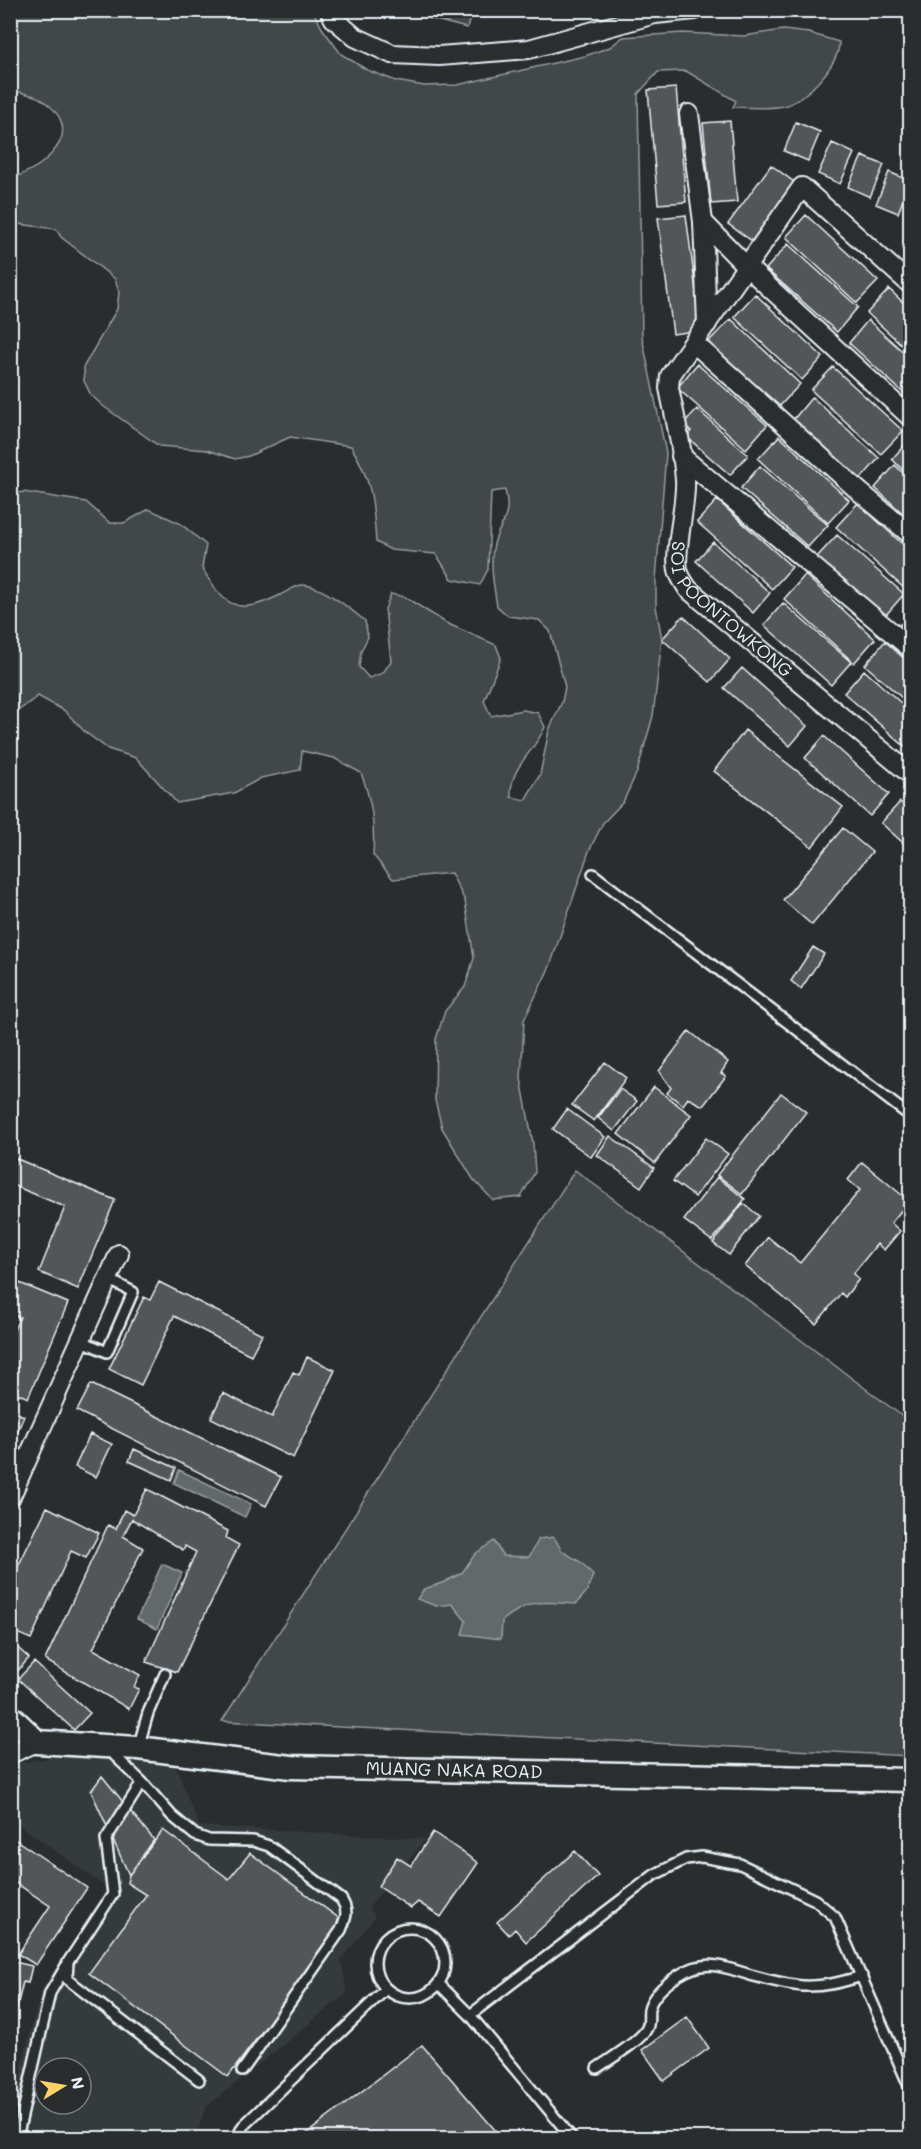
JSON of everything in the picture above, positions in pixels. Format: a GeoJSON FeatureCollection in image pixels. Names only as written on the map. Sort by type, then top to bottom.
{"type":"FeatureCollection","features":[{"type":"Feature","properties":{"kind":"street"},"geometry":{"type":"LineString","coordinates":[[328,10],[334,19],[355,37],[392,54],[439,56],[529,49],[655,14],[695,10]]}},
{"type":"Feature","properties":{"kind":"street"},"geometry":{"type":"LineString","coordinates":[[689,114],[704,222],[707,324]]}},
{"type":"Feature","properties":{"kind":"street"},"geometry":{"type":"LineString","coordinates":[[910,284],[802,187],[694,343],[910,534]]}},
{"type":"Feature","properties":{"kind":"street"},"geometry":{"type":"LineString","coordinates":[[704,222],[747,266],[910,417]]}},
{"type":"Feature","properties":{"kind":"street","name":"SOI POONTOWKONG"},"geometry":{"type":"LineString","coordinates":[[694,343],[670,376],[669,388],[686,490],[677,561],[678,572],[688,589],[910,774]]}},
{"type":"Feature","properties":{"kind":"street"},"geometry":{"type":"LineString","coordinates":[[681,456],[910,648]]}},
{"type":"Feature","properties":{"kind":"street"},"geometry":{"type":"LineString","coordinates":[[10,1498],[119,1254]]}},
{"type":"Feature","properties":{"kind":"street"},"geometry":{"type":"LineString","coordinates":[[10,1716],[38,1742],[10,1754]]}},
{"type":"Feature","properties":{"kind":"street","name":"MUANG NAKA ROAD"},"geometry":{"type":"LineString","coordinates":[[38,1742],[138,1748],[291,1767],[910,1780]]}},
{"type":"Feature","properties":{"kind":"lane"},"geometry":{"type":"LineString","coordinates":[[593,874],[910,1116]]}},
{"type":"Feature","properties":{"kind":"lane"},"geometry":{"type":"LineString","coordinates":[[80,1340],[107,1352],[133,1292],[108,1279]]}},
{"type":"Feature","properties":{"kind":"lane"},"geometry":{"type":"LineString","coordinates":[[138,1748],[148,1713],[165,1674]]}},
{"type":"Feature","properties":{"kind":"lane"},"geometry":{"type":"LineString","coordinates":[[106,1747],[132,1770],[172,1816],[195,1835],[209,1840],[253,1841],[269,1846],[341,1899],[346,1906],[347,1914],[341,1930],[242,2071]]}},
{"type":"Feature","properties":{"kind":"lane"},"geometry":{"type":"LineString","coordinates":[[17,2139],[50,1993],[114,1894],[106,1839],[142,1782]]}},
{"type":"Feature","properties":{"kind":"lane"},"geometry":{"type":"LineString","coordinates":[[470,2015],[654,1875],[686,1859],[702,1857],[740,1864],[815,1900],[835,1917],[910,2088]]}},
{"type":"Feature","properties":{"kind":"lane"},"geometry":{"type":"LineString","coordinates":[[407,1927],[419,1928],[430,1933],[444,1951],[446,1963],[444,1975],[439,1983],[421,1997],[397,1996],[386,1989],[375,1969],[375,1957],[386,1936],[407,1927]]}},
{"type":"Feature","properties":{"kind":"lane"},"geometry":{"type":"LineString","coordinates":[[68,1962],[67,1979],[199,2080]]}},
{"type":"Feature","properties":{"kind":"lane"},"geometry":{"type":"LineString","coordinates":[[597,2068],[642,2034],[649,2022],[650,2006],[657,1994],[678,1976],[693,1968],[723,1965],[755,1976],[802,1986],[829,1986],[862,1976]]}},
{"type":"Feature","properties":{"kind":"lane"},"geometry":{"type":"LineString","coordinates":[[439,1983],[470,2015],[572,2139]]}},
{"type":"Feature","properties":{"kind":"lane"},"geometry":{"type":"LineString","coordinates":[[237,2139],[243,2126],[386,1989]]}},
{"type":"Feature","properties":{"kind":"shaded area"},"geometry":{"type":"Polygon","coordinates":[[[11,10],[313,11],[341,54],[367,70],[396,81],[424,86],[457,85],[585,56],[610,47],[623,37],[683,33],[744,36],[783,30],[809,33],[839,42],[834,60],[820,80],[802,97],[784,106],[733,107],[736,101],[686,71],[658,72],[638,94],[642,337],[666,453],[656,579],[656,607],[662,639],[653,716],[637,772],[623,802],[603,823],[589,851],[550,966],[524,1020],[521,1079],[533,1143],[535,1172],[521,1197],[493,1200],[473,1179],[442,1128],[435,1100],[436,1039],[445,1011],[465,987],[474,958],[465,901],[451,873],[393,879],[373,855],[372,813],[361,773],[334,758],[302,751],[300,770],[261,778],[234,793],[177,803],[136,758],[108,749],[85,732],[65,711],[38,696],[14,714],[11,720],[11,495],[23,492],[86,502],[110,523],[124,523],[149,509],[181,524],[206,545],[202,568],[217,590],[231,603],[240,606],[262,603],[301,585],[317,588],[344,604],[365,621],[368,637],[361,651],[359,667],[369,678],[383,673],[391,661],[385,609],[391,594],[405,597],[446,623],[496,645],[501,658],[484,701],[491,716],[523,710],[538,713],[545,727],[514,777],[511,797],[525,800],[540,775],[549,730],[562,702],[565,687],[550,631],[539,620],[508,616],[497,606],[492,556],[495,540],[506,515],[505,490],[491,492],[488,569],[480,585],[452,579],[436,554],[391,550],[376,542],[371,492],[364,471],[351,446],[290,437],[249,456],[235,459],[207,450],[159,446],[91,395],[84,381],[84,366],[117,309],[119,292],[115,279],[61,237],[56,229],[11,223],[11,180],[36,167],[52,154],[58,146],[63,130],[57,114],[41,99],[11,90],[11,10]]]}},
{"type":"Feature","properties":{"kind":"shaded area"},"geometry":{"type":"Polygon","coordinates":[[[472,10],[467,28],[400,11],[472,10]]]}},
{"type":"Feature","properties":{"kind":"shaded area"},"geometry":{"type":"Polygon","coordinates":[[[575,1170],[910,1422],[910,1756],[222,1721],[575,1170]]]}},
{"type":"Feature","properties":{"kind":"shaded area"},"geometry":{"type":"Polygon","coordinates":[[[179,1470],[251,1504],[245,1517],[174,1483],[179,1470]]]}},
{"type":"Feature","properties":{"kind":"shaded area"},"geometry":{"type":"Polygon","coordinates":[[[554,1537],[562,1551],[582,1563],[593,1575],[587,1591],[576,1604],[545,1602],[521,1608],[502,1621],[501,1639],[462,1634],[466,1621],[452,1604],[436,1606],[417,1599],[424,1589],[462,1573],[475,1554],[494,1541],[503,1556],[529,1557],[539,1539],[554,1537]]]}},
{"type":"Feature","properties":{"kind":"shaded area"},"geometry":{"type":"Polygon","coordinates":[[[162,1564],[182,1573],[157,1629],[137,1619],[162,1564]]]}},
{"type":"Feature","properties":{"kind":"shaded area"},"geometry":{"type":"Polygon","coordinates":[[[54,1757],[98,1757],[174,1762],[199,1826],[426,1839],[369,1907],[375,1917],[341,1960],[347,1993],[206,2107],[195,2138],[11,2138],[11,2104],[42,1989],[107,1888],[11,1819],[10,1775],[20,1763],[54,1757]]]}},
{"type":"Feature","properties":{"kind":"building"},"geometry":{"type":"Polygon","coordinates":[[[676,88],[686,202],[658,204],[648,90],[676,88]]]}},
{"type":"Feature","properties":{"kind":"building"},"geometry":{"type":"Polygon","coordinates":[[[730,121],[737,202],[711,204],[703,123],[730,121]]]}},
{"type":"Feature","properties":{"kind":"building"},"geometry":{"type":"Polygon","coordinates":[[[796,122],[820,132],[808,161],[784,151],[796,122]]]}},
{"type":"Feature","properties":{"kind":"building"},"geometry":{"type":"Polygon","coordinates":[[[832,143],[854,153],[840,184],[818,174],[832,143]]]}},
{"type":"Feature","properties":{"kind":"building"},"geometry":{"type":"Polygon","coordinates":[[[862,156],[884,165],[870,197],[848,187],[862,156]]]}},
{"type":"Feature","properties":{"kind":"building"},"geometry":{"type":"Polygon","coordinates":[[[771,165],[794,182],[752,241],[728,224],[771,165]]]}},
{"type":"Feature","properties":{"kind":"building"},"geometry":{"type":"Polygon","coordinates":[[[889,172],[910,181],[898,213],[876,204],[889,172]]]}},
{"type":"Feature","properties":{"kind":"building"},"geometry":{"type":"Polygon","coordinates":[[[686,215],[701,330],[673,334],[658,218],[686,215]]]}},
{"type":"Feature","properties":{"kind":"building"},"geometry":{"type":"Polygon","coordinates":[[[806,215],[878,281],[857,303],[786,237],[806,215]]]}},
{"type":"Feature","properties":{"kind":"building"},"geometry":{"type":"Polygon","coordinates":[[[788,244],[858,307],[837,332],[766,269],[788,244]]]}},
{"type":"Feature","properties":{"kind":"building"},"geometry":{"type":"Polygon","coordinates":[[[889,289],[910,309],[910,352],[867,313],[889,289]]]}},
{"type":"Feature","properties":{"kind":"building"},"geometry":{"type":"Polygon","coordinates":[[[755,294],[823,357],[802,380],[734,317],[755,294]]]}},
{"type":"Feature","properties":{"kind":"building"},"geometry":{"type":"Polygon","coordinates":[[[731,319],[800,384],[778,408],[708,342],[731,319]]]}},
{"type":"Feature","properties":{"kind":"building"},"geometry":{"type":"Polygon","coordinates":[[[868,320],[910,358],[910,399],[849,343],[868,320]]]}},
{"type":"Feature","properties":{"kind":"building"},"geometry":{"type":"Polygon","coordinates":[[[697,364],[767,425],[746,449],[677,388],[697,364]]]}},
{"type":"Feature","properties":{"kind":"building"},"geometry":{"type":"Polygon","coordinates":[[[833,367],[903,431],[881,454],[811,390],[833,367]]]}},
{"type":"Feature","properties":{"kind":"building"},"geometry":{"type":"Polygon","coordinates":[[[812,397],[879,458],[859,481],[793,420],[812,397]]]}},
{"type":"Feature","properties":{"kind":"building"},"geometry":{"type":"Polygon","coordinates":[[[697,409],[748,455],[730,475],[687,437],[691,431],[683,424],[697,409]]]}},
{"type":"Feature","properties":{"kind":"building"},"geometry":{"type":"Polygon","coordinates":[[[779,436],[849,500],[828,523],[758,459],[779,436]]]}},
{"type":"Feature","properties":{"kind":"building"},"geometry":{"type":"Polygon","coordinates":[[[910,439],[910,477],[892,459],[910,439]]]}},
{"type":"Feature","properties":{"kind":"building"},"geometry":{"type":"Polygon","coordinates":[[[895,465],[910,480],[910,520],[875,488],[895,465]]]}},
{"type":"Feature","properties":{"kind":"building"},"geometry":{"type":"Polygon","coordinates":[[[760,466],[828,525],[808,547],[741,488],[760,466]]]}},
{"type":"Feature","properties":{"kind":"building"},"geometry":{"type":"Polygon","coordinates":[[[717,500],[792,567],[772,589],[697,522],[717,500]]]}},
{"type":"Feature","properties":{"kind":"building"},"geometry":{"type":"Polygon","coordinates":[[[858,503],[910,551],[910,586],[906,590],[836,527],[858,503]]]}},
{"type":"Feature","properties":{"kind":"building"},"geometry":{"type":"Polygon","coordinates":[[[837,535],[904,594],[885,616],[817,557],[837,535]]]}},
{"type":"Feature","properties":{"kind":"building"},"geometry":{"type":"Polygon","coordinates":[[[713,542],[770,593],[753,613],[696,561],[713,542]]]}},
{"type":"Feature","properties":{"kind":"building"},"geometry":{"type":"Polygon","coordinates":[[[805,575],[875,639],[854,663],[784,599],[805,575]]]}},
{"type":"Feature","properties":{"kind":"building"},"geometry":{"type":"Polygon","coordinates":[[[783,603],[851,662],[831,685],[764,625],[783,603]]]}},
{"type":"Feature","properties":{"kind":"building"},"geometry":{"type":"Polygon","coordinates":[[[910,613],[910,637],[899,626],[910,613]]]}},
{"type":"Feature","properties":{"kind":"building"},"geometry":{"type":"Polygon","coordinates":[[[683,616],[730,659],[710,682],[662,639],[683,616]]]}},
{"type":"Feature","properties":{"kind":"building"},"geometry":{"type":"Polygon","coordinates":[[[885,641],[910,664],[910,705],[865,665],[885,641]]]}},
{"type":"Feature","properties":{"kind":"building"},"geometry":{"type":"Polygon","coordinates":[[[742,668],[807,726],[790,746],[724,688],[742,668]]]}},
{"type":"Feature","properties":{"kind":"building"},"geometry":{"type":"Polygon","coordinates":[[[864,670],[910,711],[910,751],[844,693],[864,670]]]}},
{"type":"Feature","properties":{"kind":"building"},"geometry":{"type":"Polygon","coordinates":[[[745,730],[843,807],[812,847],[714,771],[745,730]]]}},
{"type":"Feature","properties":{"kind":"building"},"geometry":{"type":"Polygon","coordinates":[[[824,736],[889,794],[870,816],[805,758],[824,736]]]}},
{"type":"Feature","properties":{"kind":"building"},"geometry":{"type":"Polygon","coordinates":[[[900,802],[910,811],[910,849],[881,823],[900,802]]]}},
{"type":"Feature","properties":{"kind":"building"},"geometry":{"type":"Polygon","coordinates":[[[843,828],[872,852],[812,925],[783,900],[843,828]]]}},
{"type":"Feature","properties":{"kind":"building"},"geometry":{"type":"Polygon","coordinates":[[[813,947],[824,954],[801,989],[791,981],[813,947]]]}},
{"type":"Feature","properties":{"kind":"building"},"geometry":{"type":"Polygon","coordinates":[[[689,1031],[728,1062],[721,1073],[726,1076],[703,1106],[688,1098],[683,1105],[667,1093],[671,1088],[659,1071],[689,1031]]]}},
{"type":"Feature","properties":{"kind":"building"},"geometry":{"type":"Polygon","coordinates":[[[605,1062],[626,1078],[594,1121],[572,1105],[605,1062]]]}},
{"type":"Feature","properties":{"kind":"building"},"geometry":{"type":"Polygon","coordinates":[[[654,1087],[691,1115],[655,1163],[618,1134],[654,1087]]]}},
{"type":"Feature","properties":{"kind":"building"},"geometry":{"type":"Polygon","coordinates":[[[620,1089],[637,1101],[614,1131],[598,1118],[620,1089]]]}},
{"type":"Feature","properties":{"kind":"building"},"geometry":{"type":"Polygon","coordinates":[[[781,1093],[806,1112],[742,1194],[717,1175],[781,1093]]]}},
{"type":"Feature","properties":{"kind":"building"},"geometry":{"type":"Polygon","coordinates":[[[567,1109],[605,1137],[591,1157],[553,1129],[567,1109]]]}},
{"type":"Feature","properties":{"kind":"building"},"geometry":{"type":"Polygon","coordinates":[[[610,1136],[654,1168],[641,1187],[597,1155],[610,1136]]]}},
{"type":"Feature","properties":{"kind":"building"},"geometry":{"type":"Polygon","coordinates":[[[706,1138],[728,1154],[695,1197],[673,1181],[706,1138]]]}},
{"type":"Feature","properties":{"kind":"building"},"geometry":{"type":"Polygon","coordinates":[[[10,1156],[115,1200],[78,1289],[39,1272],[65,1207],[10,1184],[10,1156]]]}},
{"type":"Feature","properties":{"kind":"building"},"geometry":{"type":"Polygon","coordinates":[[[862,1162],[909,1201],[891,1223],[900,1231],[884,1250],[877,1244],[853,1274],[859,1279],[845,1297],[841,1293],[816,1324],[745,1266],[768,1237],[800,1263],[860,1190],[848,1180],[862,1162]]]}},
{"type":"Feature","properties":{"kind":"building"},"geometry":{"type":"Polygon","coordinates":[[[717,1177],[745,1199],[712,1241],[684,1220],[717,1177]]]}},
{"type":"Feature","properties":{"kind":"building"},"geometry":{"type":"Polygon","coordinates":[[[743,1203],[759,1216],[729,1255],[713,1243],[743,1203]]]}},
{"type":"Feature","properties":{"kind":"building"},"geometry":{"type":"Polygon","coordinates":[[[10,1279],[68,1303],[28,1398],[10,1390],[10,1338],[20,1317],[10,1314],[10,1279]]]}},
{"type":"Feature","properties":{"kind":"building"},"geometry":{"type":"Polygon","coordinates":[[[159,1282],[262,1334],[251,1355],[174,1316],[141,1385],[109,1369],[144,1297],[150,1300],[159,1282]]]}},
{"type":"Feature","properties":{"kind":"building"},"geometry":{"type":"Polygon","coordinates":[[[307,1357],[335,1370],[293,1458],[211,1418],[223,1393],[272,1417],[293,1372],[299,1375],[307,1357]]]}},
{"type":"Feature","properties":{"kind":"building"},"geometry":{"type":"Polygon","coordinates":[[[91,1384],[281,1477],[266,1506],[77,1411],[91,1384]]]}},
{"type":"Feature","properties":{"kind":"building"},"geometry":{"type":"Polygon","coordinates":[[[10,1410],[24,1416],[10,1449],[10,1410]]]}},
{"type":"Feature","properties":{"kind":"building"},"geometry":{"type":"Polygon","coordinates":[[[90,1434],[112,1444],[96,1477],[75,1467],[90,1434]]]}},
{"type":"Feature","properties":{"kind":"building"},"geometry":{"type":"Polygon","coordinates":[[[134,1449],[176,1468],[171,1480],[129,1461],[134,1449]]]}},
{"type":"Feature","properties":{"kind":"building"},"geometry":{"type":"Polygon","coordinates":[[[147,1489],[228,1531],[226,1538],[239,1545],[177,1672],[146,1662],[196,1552],[185,1546],[183,1550],[132,1519],[123,1536],[143,1548],[93,1649],[140,1675],[134,1687],[139,1689],[129,1709],[45,1660],[108,1525],[116,1529],[124,1510],[133,1515],[147,1489]]]}},
{"type":"Feature","properties":{"kind":"building"},"geometry":{"type":"Polygon","coordinates":[[[47,1507],[99,1533],[86,1558],[71,1551],[31,1639],[10,1630],[10,1583],[47,1507]]]}},
{"type":"Feature","properties":{"kind":"building"},"geometry":{"type":"Polygon","coordinates":[[[10,1641],[29,1658],[14,1675],[10,1672],[10,1641]]]}},
{"type":"Feature","properties":{"kind":"building"},"geometry":{"type":"Polygon","coordinates":[[[34,1662],[90,1713],[74,1730],[18,1679],[34,1662]]]}},
{"type":"Feature","properties":{"kind":"building"},"geometry":{"type":"Polygon","coordinates":[[[102,1776],[154,1840],[129,1875],[91,1791],[102,1776]]]}},
{"type":"Feature","properties":{"kind":"building"},"geometry":{"type":"Polygon","coordinates":[[[163,1830],[229,1879],[250,1853],[344,1922],[228,2077],[89,1973],[146,1895],[127,1883],[129,1875],[163,1830]]]}},
{"type":"Feature","properties":{"kind":"building"},"geometry":{"type":"Polygon","coordinates":[[[433,1832],[478,1863],[441,1917],[418,1902],[411,1908],[378,1886],[397,1857],[411,1866],[433,1832]]]}},
{"type":"Feature","properties":{"kind":"building"},"geometry":{"type":"Polygon","coordinates":[[[10,1836],[87,1888],[36,1965],[18,1954],[50,1906],[10,1879],[10,1836]]]}},
{"type":"Feature","properties":{"kind":"building"},"geometry":{"type":"Polygon","coordinates":[[[575,1851],[598,1876],[526,1942],[515,1929],[509,1935],[497,1922],[575,1851]]]}},
{"type":"Feature","properties":{"kind":"building"},"geometry":{"type":"Polygon","coordinates":[[[10,1961],[32,1966],[28,1983],[23,1982],[10,2036],[10,1961]]]}},
{"type":"Feature","properties":{"kind":"building"},"geometry":{"type":"Polygon","coordinates":[[[687,2017],[709,2048],[664,2081],[642,2050],[687,2017]]]}},
{"type":"Feature","properties":{"kind":"building"},"geometry":{"type":"Polygon","coordinates":[[[422,2045],[502,2138],[301,2138],[422,2045]]]}}]}
